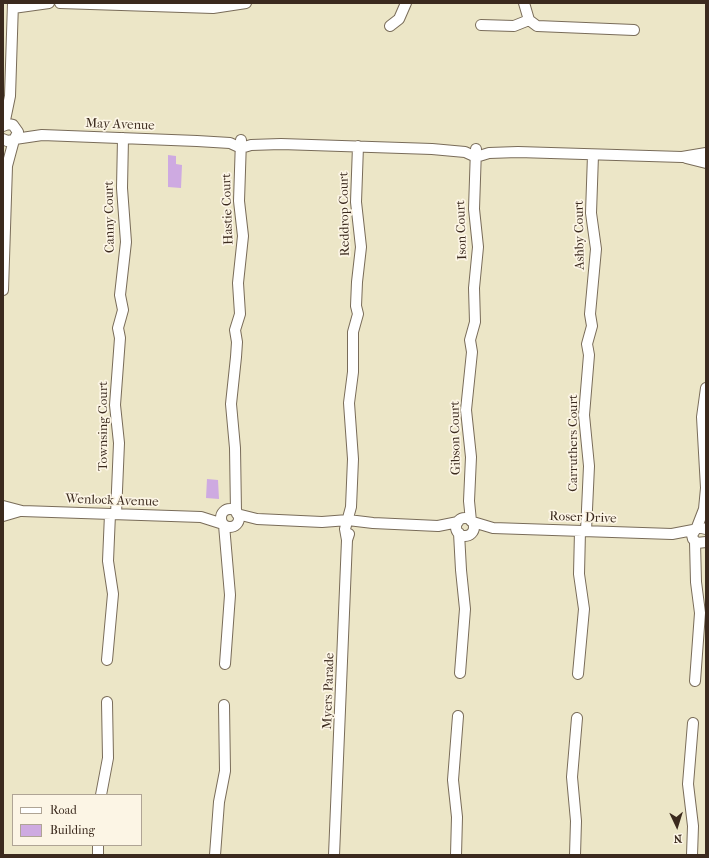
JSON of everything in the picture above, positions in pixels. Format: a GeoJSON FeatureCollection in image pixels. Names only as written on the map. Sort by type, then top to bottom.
{"type":"FeatureCollection","features":[{"type":"Feature","properties":{"kind":"street"},"geometry":{"type":"LineString","coordinates":[[3,290],[7,166],[11,135],[10,96],[13,5],[49,3]]}},
{"type":"Feature","properties":{"kind":"street"},"geometry":{"type":"LineString","coordinates":[[60,3],[213,8],[246,3]]}},
{"type":"Feature","properties":{"kind":"street"},"geometry":{"type":"LineString","coordinates":[[390,26],[399,19],[406,3]]}},
{"type":"Feature","properties":{"kind":"street"},"geometry":{"type":"LineString","coordinates":[[524,3],[529,20],[534,25],[542,27],[634,30]]}},
{"type":"Feature","properties":{"kind":"street"},"geometry":{"type":"LineString","coordinates":[[481,25],[514,26],[529,20]]}},
{"type":"Feature","properties":{"kind":"street"},"geometry":{"type":"LineString","coordinates":[[3,126],[10,96]]}},
{"type":"Feature","properties":{"kind":"street","name":"May Avenue"},"geometry":{"type":"LineString","coordinates":[[3,126],[8,124],[11,135],[197,141],[251,145],[281,144],[432,149],[462,145],[476,153],[488,146],[518,152],[682,157]]}},
{"type":"Feature","properties":{"kind":"street","name":"Canny Court"},"geometry":{"type":"LineString","coordinates":[[120,338],[118,328],[123,306],[120,295],[126,242],[122,188],[123,138]]}},
{"type":"Feature","properties":{"kind":"street","name":"Hastie Court"},"geometry":{"type":"LineString","coordinates":[[230,519],[234,492],[235,448],[231,404],[237,342],[235,330],[240,314],[238,301],[243,236],[239,201],[241,144]]}},
{"type":"Feature","properties":{"kind":"street","name":"Reddrop Court"},"geometry":{"type":"LineString","coordinates":[[354,347],[353,332],[358,314],[356,306],[361,247],[356,202],[358,146]]}},
{"type":"Feature","properties":{"kind":"street","name":"Ison Court"},"geometry":{"type":"LineString","coordinates":[[472,352],[470,340],[475,322],[473,309],[478,247],[474,209],[476,153]]}},
{"type":"Feature","properties":{"kind":"street"},"geometry":{"type":"LineString","coordinates":[[706,154],[706,163],[682,157],[706,154]]}},
{"type":"Feature","properties":{"kind":"street","name":"Ashby Court"},"geometry":{"type":"LineString","coordinates":[[589,355],[587,344],[592,326],[590,314],[596,249],[591,213],[593,155]]}},
{"type":"Feature","properties":{"kind":"street","name":"Townsing Court"},"geometry":{"type":"LineString","coordinates":[[107,660],[113,594],[108,561],[119,443],[115,405],[120,338]]}},
{"type":"Feature","properties":{"kind":"street","name":"Myers Parade"},"geometry":{"type":"LineString","coordinates":[[336,855],[347,540],[350,523],[353,452],[348,411],[354,347]]}},
{"type":"Feature","properties":{"kind":"street","name":"Gibson Court"},"geometry":{"type":"LineString","coordinates":[[460,673],[465,609],[461,570],[461,551],[469,501],[471,457],[466,410],[472,352]]}},
{"type":"Feature","properties":{"kind":"street","name":"Carruthers Court"},"geometry":{"type":"LineString","coordinates":[[578,674],[584,609],[579,574],[589,466],[584,415],[589,355]]}},
{"type":"Feature","properties":{"kind":"street"},"geometry":{"type":"LineString","coordinates":[[695,681],[700,613],[696,582],[696,561],[700,542],[692,537],[701,528],[704,509],[705,462],[702,417],[706,388]]}},
{"type":"Feature","properties":{"kind":"street"},"geometry":{"type":"LineString","coordinates":[[3,507],[3,515]]}},
{"type":"Feature","properties":{"kind":"street","name":"Wenlock Avenue"},"geometry":{"type":"LineString","coordinates":[[3,507],[22,511],[350,523]]}},
{"type":"Feature","properties":{"kind":"street","name":"Wenlock Avenue"},"geometry":{"type":"LineString","coordinates":[[3,515],[22,511]]}},
{"type":"Feature","properties":{"kind":"street"},"geometry":{"type":"LineString","coordinates":[[225,664],[230,596],[226,565],[226,542],[230,519]]}},
{"type":"Feature","properties":{"kind":"street","name":"Roser Drive"},"geometry":{"type":"LineString","coordinates":[[350,523],[672,534],[701,528]]}},
{"type":"Feature","properties":{"kind":"street","name":"Roser Drive"},"geometry":{"type":"LineString","coordinates":[[672,534],[700,542]]}},
{"type":"Feature","properties":{"kind":"street"},"geometry":{"type":"LineString","coordinates":[[101,794],[108,758],[107,702]]}},
{"type":"Feature","properties":{"kind":"street"},"geometry":{"type":"LineString","coordinates":[[216,853],[218,811],[225,771],[224,705]]}},
{"type":"Feature","properties":{"kind":"street"},"geometry":{"type":"LineString","coordinates":[[456,855],[457,817],[453,780],[458,716]]}},
{"type":"Feature","properties":{"kind":"street"},"geometry":{"type":"LineString","coordinates":[[575,855],[576,821],[572,777],[577,718]]}},
{"type":"Feature","properties":{"kind":"street"},"geometry":{"type":"LineString","coordinates":[[692,855],[693,826],[688,784],[693,723]]}},
{"type":"Feature","properties":{"kind":"building"},"geometry":{"type":"Polygon","coordinates":[[[168,155],[176,156],[176,164],[182,165],[181,188],[168,187],[168,155]]]}},
{"type":"Feature","properties":{"kind":"building"},"geometry":{"type":"Polygon","coordinates":[[[207,479],[218,480],[219,499],[206,498],[207,479]]]}}]}
